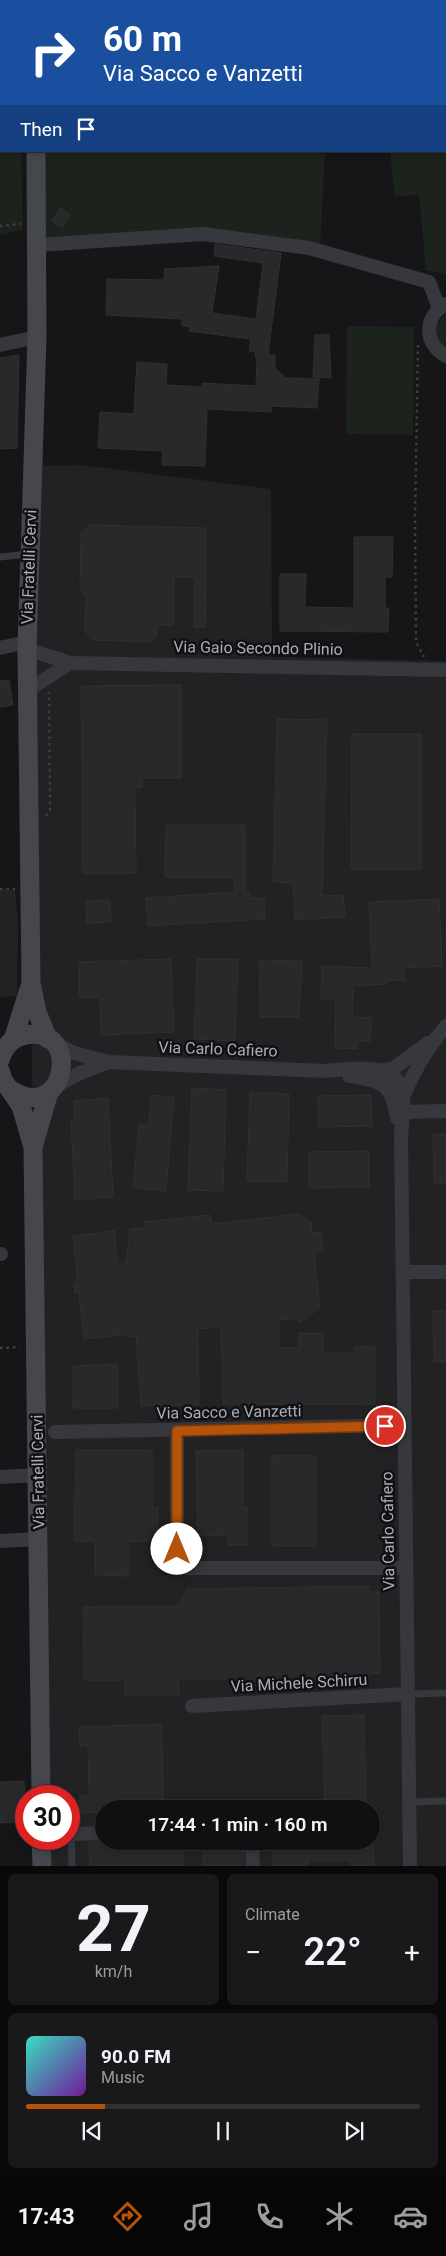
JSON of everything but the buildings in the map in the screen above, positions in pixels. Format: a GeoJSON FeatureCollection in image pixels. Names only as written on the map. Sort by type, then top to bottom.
{"type":"FeatureCollection","features":[{"type":"Feature","properties":{"kind":"main road","name":"Via Fratelli Cervi"},"geometry":{"type":"LineString","coordinates":[[33,1147],[52,1090],[60,1079],[62,1059],[59,1050],[50,1041],[37,1012],[31,983],[27,645],[37,337],[36,152]]}},
{"type":"Feature","properties":{"kind":"main road","name":"Via Fratelli Cervi"},"geometry":{"type":"LineString","coordinates":[[4,1050],[31,983]]}},
{"type":"Feature","properties":{"kind":"main road","name":"Via Fratelli Cervi"},"geometry":{"type":"LineString","coordinates":[[4,1050],[30,1034],[50,1041]]}},
{"type":"Feature","properties":{"kind":"main road","name":"Via Fratelli Cervi"},"geometry":{"type":"LineString","coordinates":[[4,1082],[17,1094],[33,1097],[52,1090]]}},
{"type":"Feature","properties":{"kind":"main road","name":"Via Fratelli Cervi"},"geometry":{"type":"LineString","coordinates":[[4,1082],[25,1115],[33,1147],[39,1475],[41,1785]]}},
{"type":"Feature","properties":{"kind":"main road"},"geometry":{"type":"LineString","coordinates":[[41,1850],[42,1866]]}},
{"type":"Feature","properties":{"kind":"street"},"geometry":{"type":"LineString","coordinates":[[38,245],[203,234],[308,248],[429,282],[443,306],[430,321],[429,338],[438,352],[446,356]]}},
{"type":"Feature","properties":{"kind":"street"},"geometry":{"type":"LineString","coordinates":[[0,345],[37,337]]}},
{"type":"Feature","properties":{"kind":"street"},"geometry":{"type":"LineString","coordinates":[[0,648],[27,645]]}},
{"type":"Feature","properties":{"kind":"street","name":"Via Gaio Secondo Plinio"},"geometry":{"type":"LineString","coordinates":[[27,645],[70,663],[446,670]]}},
{"type":"Feature","properties":{"kind":"street"},"geometry":{"type":"LineString","coordinates":[[27,691],[70,663]]}},
{"type":"Feature","properties":{"kind":"street"},"geometry":{"type":"LineString","coordinates":[[403,1097],[413,1072],[433,1040],[446,1026]]}},
{"type":"Feature","properties":{"kind":"street"},"geometry":{"type":"LineString","coordinates":[[384,1070],[394,1068],[433,1040]]}},
{"type":"Feature","properties":{"kind":"street","name":"Via Carlo Cafiero"},"geometry":{"type":"LineString","coordinates":[[50,1041],[74,1053],[109,1062],[325,1071],[352,1068],[384,1070],[398,1081],[403,1097],[401,1136],[410,1866]]}},
{"type":"Feature","properties":{"kind":"street","name":"Via Carlo Cafiero"},"geometry":{"type":"LineString","coordinates":[[52,1090],[80,1073],[109,1062]]}},
{"type":"Feature","properties":{"kind":"street","name":"Via Carlo Cafiero"},"geometry":{"type":"LineString","coordinates":[[325,1071],[378,1082],[388,1088],[393,1096],[401,1136]]}},
{"type":"Feature","properties":{"kind":"street"},"geometry":{"type":"LineString","coordinates":[[403,1112],[446,1111]]}},
{"type":"Feature","properties":{"kind":"street"},"geometry":{"type":"LineString","coordinates":[[403,1272],[446,1272]]}},
{"type":"Feature","properties":{"kind":"street","name":"Via Sacco e Vanzetti"},"geometry":{"type":"LineString","coordinates":[[55,1432],[404,1425]]}},
{"type":"Feature","properties":{"kind":"street"},"geometry":{"type":"LineString","coordinates":[[177,1431],[177,1568],[406,1568]]}},
{"type":"Feature","properties":{"kind":"street"},"geometry":{"type":"LineString","coordinates":[[0,1477],[39,1475]]}},
{"type":"Feature","properties":{"kind":"street"},"geometry":{"type":"LineString","coordinates":[[0,1541],[39,1539]]}},
{"type":"Feature","properties":{"kind":"street","name":"Via Michele Schirru"},"geometry":{"type":"LineString","coordinates":[[192,1706],[407,1694]]}},
{"type":"Feature","properties":{"kind":"street"},"geometry":{"type":"LineString","coordinates":[[80,1834],[95,1834]]}},
{"type":"Feature","properties":{"kind":"street"},"geometry":{"type":"LineString","coordinates":[[252,1850],[253,1866]]}},
{"type":"Feature","properties":{"kind":"lane"},"geometry":{"type":"LineString","coordinates":[[0,557],[29,554]]}},
{"type":"Feature","properties":{"kind":"lane"},"geometry":{"type":"LineString","coordinates":[[407,1694],[446,1692]]}},
{"type":"Feature","properties":{"kind":"lane"},"geometry":{"type":"LineString","coordinates":[[409,1802],[446,1801]]}},
{"type":"Feature","properties":{"kind":"lane"},"geometry":{"type":"LineString","coordinates":[[71,1850],[72,1866]]}},
{"type":"Feature","properties":{"kind":"path"},"geometry":{"type":"LineString","coordinates":[[0,226],[37,223]]}},
{"type":"Feature","properties":{"kind":"path"},"geometry":{"type":"LineString","coordinates":[[418,338],[415,518],[416,642],[431,670]]}},
{"type":"Feature","properties":{"kind":"path"},"geometry":{"type":"LineString","coordinates":[[0,889],[15,889]]}},
{"type":"Feature","properties":{"kind":"path"},"geometry":{"type":"LineString","coordinates":[[0,1348],[20,1347]]}},
{"type":"Feature","properties":{"kind":"shaded area"},"geometry":{"type":"Polygon","coordinates":[[[0,152],[21,152],[23,230],[0,235],[0,152]]]}},
{"type":"Feature","properties":{"kind":"shaded area"},"geometry":{"type":"Polygon","coordinates":[[[45,152],[325,152],[320,252],[203,234],[46,244],[45,152]]]}},
{"type":"Feature","properties":{"kind":"shaded area"},"geometry":{"type":"Polygon","coordinates":[[[390,152],[446,152],[446,274],[426,270],[419,195],[395,196],[390,152]]]}},
{"type":"Feature","properties":{"kind":"shaded area"},"geometry":{"type":"Polygon","coordinates":[[[446,314],[446,348],[438,340],[436,331],[439,322],[446,314]]]}},
{"type":"Feature","properties":{"kind":"shaded area"},"geometry":{"type":"Polygon","coordinates":[[[347,326],[414,327],[413,435],[346,434],[347,326]]]}},
{"type":"Feature","properties":{"kind":"shaded area"},"geometry":{"type":"Polygon","coordinates":[[[81,465],[271,489],[272,657],[446,661],[446,1866],[42,1866],[41,1850],[80,1850],[80,1785],[41,1785],[31,983],[32,466],[81,465]]]}},
{"type":"Feature","properties":{"kind":"shaded area"},"geometry":{"type":"Polygon","coordinates":[[[0,889],[15,889],[18,924],[17,996],[0,998],[0,889]]]}},
{"type":"Feature","properties":{"kind":"route"},"geometry":{"type":"LineString","coordinates":[[177,1549],[177,1431],[385,1426]]}}]}
